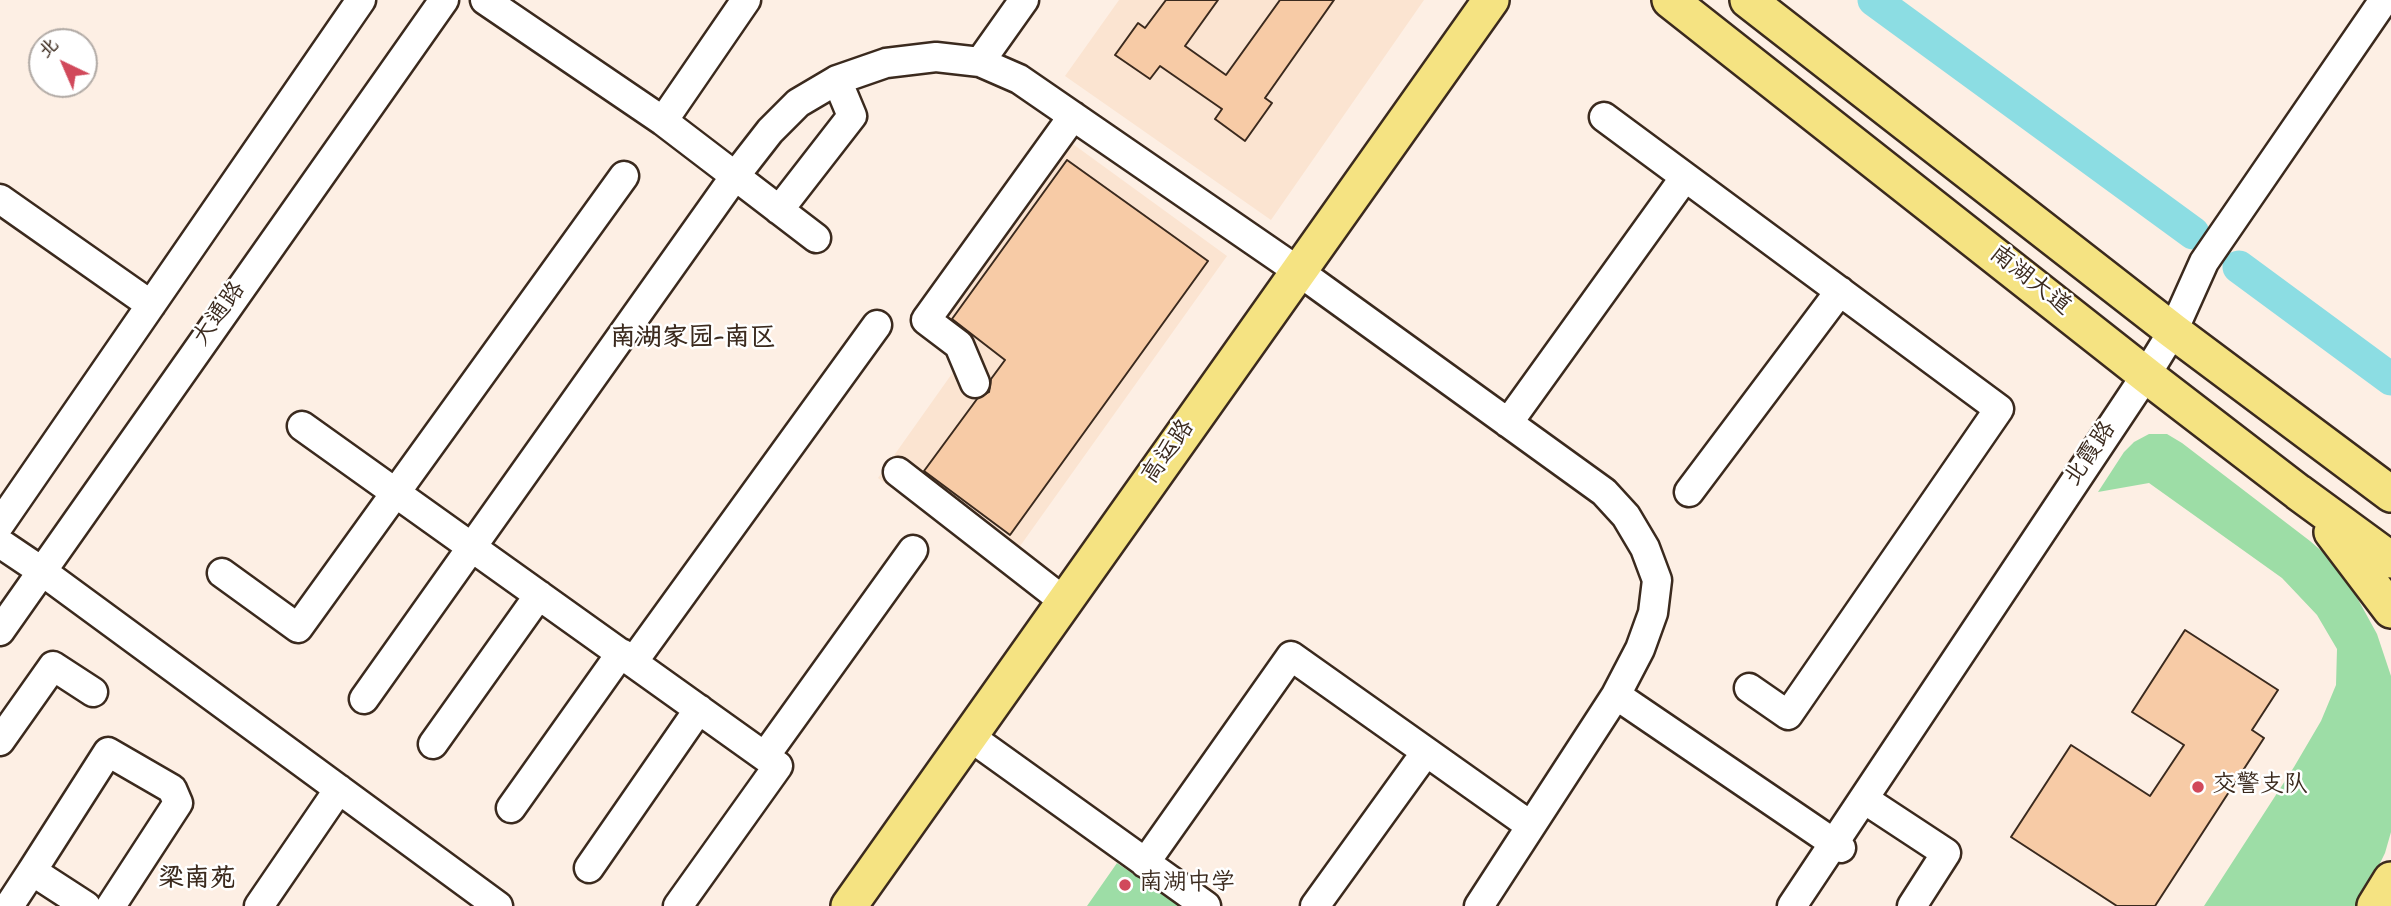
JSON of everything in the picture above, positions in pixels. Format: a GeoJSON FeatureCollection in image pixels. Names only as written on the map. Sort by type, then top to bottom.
{"type":"FeatureCollection","features":[{"type":"Feature","properties":{"kind":"main road","name":"高运路"},"geometry":{"type":"LineString","coordinates":[[849,906],[972,738],[1491,0]]}},
{"type":"Feature","properties":{"kind":"main road","name":"高运路"},"geometry":{"type":"LineString","coordinates":[[858,906],[1065,602],[1498,0]]}},
{"type":"Feature","properties":{"kind":"main road","name":"南湖大道"},"geometry":{"type":"LineString","coordinates":[[1670,0],[2149,377],[2391,560]]}},
{"type":"Feature","properties":{"kind":"main road","name":"南湖大道"},"geometry":{"type":"LineString","coordinates":[[1748,0],[2176,332],[2391,494]]}},
{"type":"Feature","properties":{"kind":"main road"},"geometry":{"type":"LineString","coordinates":[[2334,452],[2391,480]]}},
{"type":"Feature","properties":{"kind":"main road"},"geometry":{"type":"LineString","coordinates":[[2298,492],[2350,553],[2391,610]]}},
{"type":"Feature","properties":{"kind":"main road"},"geometry":{"type":"LineString","coordinates":[[2375,906],[2391,880]]}},
{"type":"Feature","properties":{"kind":"street"},"geometry":{"type":"LineString","coordinates":[[0,524],[361,0]]}},
{"type":"Feature","properties":{"kind":"street","name":"大通路"},"geometry":{"type":"LineString","coordinates":[[0,631],[444,0]]}},
{"type":"Feature","properties":{"kind":"street"},"geometry":{"type":"LineString","coordinates":[[485,0],[663,121],[816,238]]}},
{"type":"Feature","properties":{"kind":"street"},"geometry":{"type":"LineString","coordinates":[[663,121],[746,0]]}},
{"type":"Feature","properties":{"kind":"street"},"geometry":{"type":"LineString","coordinates":[[980,62],[1024,0]]}},
{"type":"Feature","properties":{"kind":"street","name":"北霞路"},"geometry":{"type":"LineString","coordinates":[[2176,332],[2204,262],[2384,0]]}},
{"type":"Feature","properties":{"kind":"street","name":"北霞路"},"geometry":{"type":"LineString","coordinates":[[1792,906],[1870,803],[2149,377],[2211,265],[2391,0]]}},
{"type":"Feature","properties":{"kind":"street"},"geometry":{"type":"LineString","coordinates":[[364,699],[735,176],[770,131],[797,103],[837,80],[886,63],[936,57],[980,62],[1019,79],[1300,273],[1604,492],[1626,516],[1645,548],[1657,580],[1653,613],[1640,649],[1616,695],[1479,906]]}},
{"type":"Feature","properties":{"kind":"street"},"geometry":{"type":"LineString","coordinates":[[779,210],[852,116],[837,80]]}},
{"type":"Feature","properties":{"kind":"street"},"geometry":{"type":"LineString","coordinates":[[975,383],[959,345],[926,320],[1073,117]]}},
{"type":"Feature","properties":{"kind":"street"},"geometry":{"type":"LineString","coordinates":[[1604,117],[1999,409],[1788,715],[1749,688]]}},
{"type":"Feature","properties":{"kind":"street"},"geometry":{"type":"LineString","coordinates":[[222,572],[298,628],[624,176]]}},
{"type":"Feature","properties":{"kind":"street"},"geometry":{"type":"LineString","coordinates":[[1508,423],[1685,177]]}},
{"type":"Feature","properties":{"kind":"street"},"geometry":{"type":"LineString","coordinates":[[0,199],[151,305]]}},
{"type":"Feature","properties":{"kind":"street"},"geometry":{"type":"LineString","coordinates":[[1689,492],[1840,291]]}},
{"type":"Feature","properties":{"kind":"street"},"geometry":{"type":"LineString","coordinates":[[511,808],[877,325]]}},
{"type":"Feature","properties":{"kind":"street","name":"北霞路"},"geometry":{"type":"LineString","coordinates":[[1803,906],[1837,845],[2149,377]]}},
{"type":"Feature","properties":{"kind":"street"},"geometry":{"type":"LineString","coordinates":[[302,426],[778,766],[678,906]]}},
{"type":"Feature","properties":{"kind":"street"},"geometry":{"type":"LineString","coordinates":[[898,471],[1065,602]]}},
{"type":"Feature","properties":{"kind":"street"},"geometry":{"type":"LineString","coordinates":[[0,543],[40,577],[335,794],[498,906]]}},
{"type":"Feature","properties":{"kind":"street"},"geometry":{"type":"LineString","coordinates":[[765,756],[913,550]]}},
{"type":"Feature","properties":{"kind":"street"},"geometry":{"type":"LineString","coordinates":[[0,557],[40,577]]}},
{"type":"Feature","properties":{"kind":"street"},"geometry":{"type":"LineString","coordinates":[[433,744],[539,595]]}},
{"type":"Feature","properties":{"kind":"street"},"geometry":{"type":"LineString","coordinates":[[1145,863],[1291,656],[1531,826]]}},
{"type":"Feature","properties":{"kind":"street"},"geometry":{"type":"LineString","coordinates":[[0,741],[53,666],[93,692]]}},
{"type":"Feature","properties":{"kind":"street"},"geometry":{"type":"LineString","coordinates":[[1616,695],[1837,845]]}},
{"type":"Feature","properties":{"kind":"street"},"geometry":{"type":"LineString","coordinates":[[589,868],[699,709]]}},
{"type":"Feature","properties":{"kind":"street"},"geometry":{"type":"LineString","coordinates":[[972,738],[1206,906]]}},
{"type":"Feature","properties":{"kind":"street"},"geometry":{"type":"LineString","coordinates":[[9,906],[108,752],[172,789],[178,803],[111,906]]}},
{"type":"Feature","properties":{"kind":"street"},"geometry":{"type":"LineString","coordinates":[[1315,906],[1426,752]]}},
{"type":"Feature","properties":{"kind":"street"},"geometry":{"type":"LineString","coordinates":[[259,906],[335,794]]}},
{"type":"Feature","properties":{"kind":"street"},"geometry":{"type":"LineString","coordinates":[[335,794],[477,906]]}},
{"type":"Feature","properties":{"kind":"street"},"geometry":{"type":"LineString","coordinates":[[1870,803],[1946,853],[1912,906]]}},
{"type":"Feature","properties":{"kind":"street"},"geometry":{"type":"LineString","coordinates":[[33,871],[86,906]]}},
{"type":"Feature","properties":{"kind":"shaded area"},"geometry":{"type":"Polygon","coordinates":[[[1119,0],[1424,0],[1271,220],[1065,76],[1119,0]]]}},
{"type":"Feature","properties":{"kind":"shaded area"},"geometry":{"type":"Polygon","coordinates":[[[1066,139],[1227,256],[1003,570],[878,478],[973,344],[937,317],[1066,139]]]}},
{"type":"Feature","properties":{"kind":"green space"},"geometry":{"type":"Polygon","coordinates":[[[2149,434],[2167,434],[2182,443],[2332,560],[2349,583],[2377,634],[2391,676],[2391,832],[2385,853],[2359,906],[2204,906],[2321,721],[2336,685],[2337,649],[2317,615],[2282,578],[2149,483],[2098,492],[2124,452],[2134,442],[2149,434]]]}},
{"type":"Feature","properties":{"kind":"green space","name":"南湖中学"},"geometry":{"type":"Polygon","coordinates":[[[1117,863],[1180,906],[1087,906],[1117,863]]]}},
{"type":"Feature","properties":{"kind":"building"},"geometry":{"type":"Polygon","coordinates":[[[1166,0],[1218,0],[1185,46],[1226,75],[1280,0],[1334,0],[1265,98],[1272,103],[1245,141],[1215,119],[1222,109],[1160,66],[1150,79],[1115,55],[1138,23],[1145,28],[1166,0]]]}},
{"type":"Feature","properties":{"kind":"building"},"geometry":{"type":"Polygon","coordinates":[[[1067,160],[1208,261],[1010,535],[924,471],[977,399],[989,392],[991,379],[1005,360],[952,319],[1067,160]]]}},
{"type":"Feature","properties":{"kind":"building"},"geometry":{"type":"Polygon","coordinates":[[[2185,630],[2278,690],[2252,730],[2264,738],[2155,906],[2117,906],[2011,837],[2071,745],[2150,796],[2184,745],[2132,712],[2185,630]]]}},
{"type":"Feature","properties":{"kind":"waterway"},"geometry":{"type":"LineString","coordinates":[[1874,0],[2193,233]]}},
{"type":"Feature","properties":{"kind":"waterway"},"geometry":{"type":"LineString","coordinates":[[2239,267],[2391,379]]}},
{"type":"Feature","properties":{"kind":"place","name":"交警支队"},"geometry":{"type":"Point","coordinates":[2198,787]}},
{"type":"Feature","properties":{"kind":"place","name":"南湖中学"},"geometry":{"type":"Point","coordinates":[1125,885]}},
{"type":"Feature","properties":{"kind":"district","name":"南湖家园-南区"},"geometry":{"type":"Point","coordinates":[693,341]}},
{"type":"Feature","properties":{"kind":"district","name":"梁南苑"},"geometry":{"type":"Point","coordinates":[197,882]}}]}
